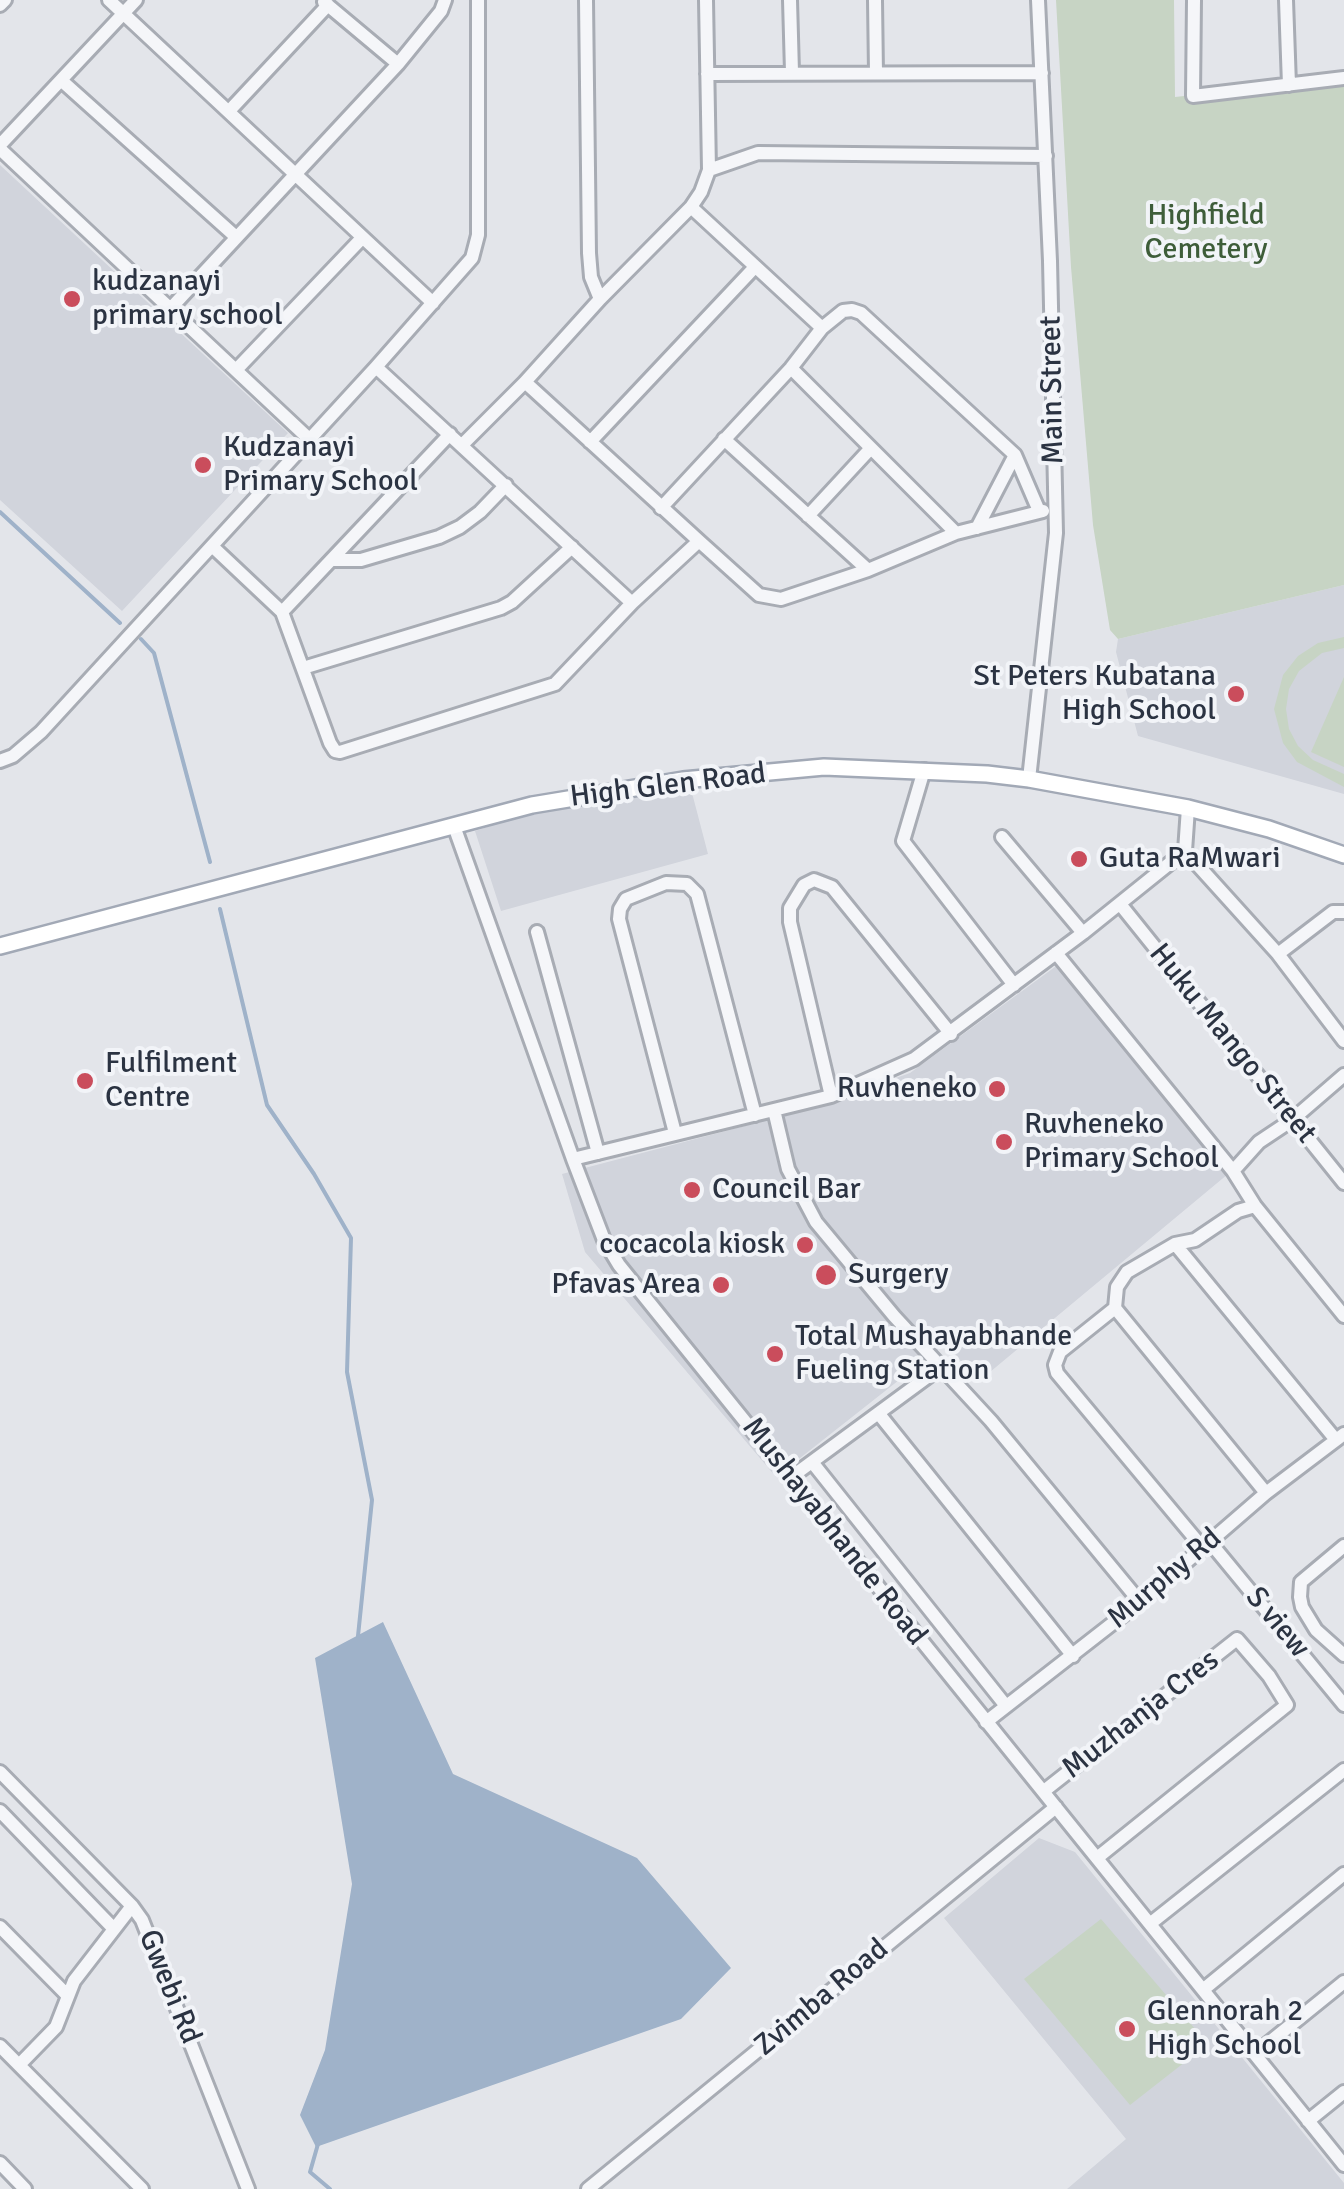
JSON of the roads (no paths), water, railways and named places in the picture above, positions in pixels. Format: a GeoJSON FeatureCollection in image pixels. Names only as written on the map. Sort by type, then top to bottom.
{"type":"FeatureCollection","features":[{"type":"Feature","properties":{"kind":"main road","name":"High Glen Road"},"geometry":{"type":"LineString","coordinates":[[0,946],[579,795],[683,780],[824,767],[924,770],[1029,780],[1188,808],[1269,829],[1344,855]]}},
{"type":"Feature","properties":{"kind":"street"},"geometry":{"type":"LineString","coordinates":[[108,0],[434,302]]}},
{"type":"Feature","properties":{"kind":"street"},"geometry":{"type":"LineString","coordinates":[[136,0],[0,147],[308,438]]}},
{"type":"Feature","properties":{"kind":"street"},"geometry":{"type":"LineString","coordinates":[[170,308],[398,64],[442,11],[445,0]]}},
{"type":"Feature","properties":{"kind":"street"},"geometry":{"type":"LineString","coordinates":[[0,761],[13,756],[40,732],[434,302],[477,247],[478,0]]}},
{"type":"Feature","properties":{"kind":"street"},"geometry":{"type":"LineString","coordinates":[[586,0],[589,252],[600,299]]}},
{"type":"Feature","properties":{"kind":"street"},"geometry":{"type":"LineString","coordinates":[[462,444],[525,382],[701,192],[708,170],[706,0]]}},
{"type":"Feature","properties":{"kind":"street"},"geometry":{"type":"LineString","coordinates":[[790,0],[792,72]]}},
{"type":"Feature","properties":{"kind":"street"},"geometry":{"type":"LineString","coordinates":[[876,0],[876,72]]}},
{"type":"Feature","properties":{"kind":"street","name":"Main Street"},"geometry":{"type":"LineString","coordinates":[[1029,780],[1056,533],[1038,0]]}},
{"type":"Feature","properties":{"kind":"street"},"geometry":{"type":"LineString","coordinates":[[1194,0],[1193,96],[1344,78]]}},
{"type":"Feature","properties":{"kind":"street"},"geometry":{"type":"LineString","coordinates":[[1286,0],[1289,85]]}},
{"type":"Feature","properties":{"kind":"street"},"geometry":{"type":"LineString","coordinates":[[230,110],[325,2],[398,64]]}},
{"type":"Feature","properties":{"kind":"street"},"geometry":{"type":"LineString","coordinates":[[708,74],[1042,74]]}},
{"type":"Feature","properties":{"kind":"street"},"geometry":{"type":"LineString","coordinates":[[62,81],[236,237]]}},
{"type":"Feature","properties":{"kind":"street"},"geometry":{"type":"LineString","coordinates":[[708,170],[758,153],[1046,156]]}},
{"type":"Feature","properties":{"kind":"street"},"geometry":{"type":"LineString","coordinates":[[690,207],[822,328]]}},
{"type":"Feature","properties":{"kind":"street"},"geometry":{"type":"LineString","coordinates":[[236,370],[362,238]]}},
{"type":"Feature","properties":{"kind":"street"},"geometry":{"type":"LineString","coordinates":[[590,442],[754,268]]}},
{"type":"Feature","properties":{"kind":"street"},"geometry":{"type":"LineString","coordinates":[[661,508],[791,368],[822,328],[843,311],[861,313],[1015,455],[1039,512]]}},
{"type":"Feature","properties":{"kind":"street"},"geometry":{"type":"LineString","coordinates":[[376,366],[632,603]]}},
{"type":"Feature","properties":{"kind":"street"},"geometry":{"type":"LineString","coordinates":[[791,368],[956,533]]}},
{"type":"Feature","properties":{"kind":"street"},"geometry":{"type":"LineString","coordinates":[[525,382],[661,508],[768,598],[781,600],[868,570],[956,533],[1056,508]]}},
{"type":"Feature","properties":{"kind":"street"},"geometry":{"type":"LineString","coordinates":[[282,612],[450,434]]}},
{"type":"Feature","properties":{"kind":"street"},"geometry":{"type":"LineString","coordinates":[[724,439],[868,570]]}},
{"type":"Feature","properties":{"kind":"street"},"geometry":{"type":"LineString","coordinates":[[808,516],[871,448]]}},
{"type":"Feature","properties":{"kind":"street"},"geometry":{"type":"LineString","coordinates":[[977,528],[1015,455]]}},
{"type":"Feature","properties":{"kind":"street"},"geometry":{"type":"LineString","coordinates":[[333,560],[362,560],[438,537],[470,520],[506,486]]}},
{"type":"Feature","properties":{"kind":"street"},"geometry":{"type":"LineString","coordinates":[[212,546],[282,612],[332,748],[340,752],[555,684],[632,603],[699,541]]}},
{"type":"Feature","properties":{"kind":"street"},"geometry":{"type":"LineString","coordinates":[[303,668],[502,608],[572,547]]}},
{"type":"Feature","properties":{"kind":"street"},"geometry":{"type":"LineString","coordinates":[[924,770],[903,841],[1014,985]]}},
{"type":"Feature","properties":{"kind":"street"},"geometry":{"type":"LineString","coordinates":[[1188,808],[1185,851],[1278,954],[1344,1041]]}},
{"type":"Feature","properties":{"kind":"street","name":"Mushayabhande Road"},"geometry":{"type":"LineString","coordinates":[[454,826],[573,1159],[604,1240],[619,1265],[1344,2166]]}},
{"type":"Feature","properties":{"kind":"street"},"geometry":{"type":"LineString","coordinates":[[1002,837],[1083,933]]}},
{"type":"Feature","properties":{"kind":"street"},"geometry":{"type":"LineString","coordinates":[[573,1159],[832,1096],[892,1072],[951,1034],[1185,851]]}},
{"type":"Feature","properties":{"kind":"street"},"geometry":{"type":"LineString","coordinates":[[832,1096],[790,922],[790,908],[804,885],[814,880],[832,887],[951,1034]]}},
{"type":"Feature","properties":{"kind":"street"},"geometry":{"type":"LineString","coordinates":[[675,1133],[619,919],[626,899],[666,883],[687,884],[697,894],[755,1115]]}},
{"type":"Feature","properties":{"kind":"street","name":"Huku Mango Street"},"geometry":{"type":"LineString","coordinates":[[1120,904],[1344,1184]]}},
{"type":"Feature","properties":{"kind":"street"},"geometry":{"type":"LineString","coordinates":[[1278,954],[1333,912],[1344,912]]}},
{"type":"Feature","properties":{"kind":"street"},"geometry":{"type":"LineString","coordinates":[[538,932],[598,1154]]}},
{"type":"Feature","properties":{"kind":"street"},"geometry":{"type":"LineString","coordinates":[[1056,954],[1233,1171],[1254,1206],[1344,1316]]}},
{"type":"Feature","properties":{"kind":"street"},"geometry":{"type":"LineString","coordinates":[[1233,1171],[1259,1142],[1292,1120],[1344,1075]]}},
{"type":"Feature","properties":{"kind":"street"},"geometry":{"type":"LineString","coordinates":[[774,1110],[788,1169],[816,1222],[894,1316],[991,1421],[1140,1602]]}},
{"type":"Feature","properties":{"kind":"street"},"geometry":{"type":"LineString","coordinates":[[1254,1206],[1127,1272],[1116,1287],[1115,1308],[1266,1493]]}},
{"type":"Feature","properties":{"kind":"street"},"geometry":{"type":"LineString","coordinates":[[1175,1244],[1340,1437]]}},
{"type":"Feature","properties":{"kind":"street","name":"S view"},"geometry":{"type":"LineString","coordinates":[[1115,1308],[1060,1352],[1055,1365],[1057,1373],[1344,1704]]}},
{"type":"Feature","properties":{"kind":"street"},"geometry":{"type":"LineString","coordinates":[[790,1478],[941,1366]]}},
{"type":"Feature","properties":{"kind":"street"},"geometry":{"type":"LineString","coordinates":[[879,1414],[1073,1656]]}},
{"type":"Feature","properties":{"kind":"street","name":"Murphy Rd"},"geometry":{"type":"LineString","coordinates":[[986,1722],[1073,1656],[1266,1493],[1340,1437]]}},
{"type":"Feature","properties":{"kind":"street"},"geometry":{"type":"LineString","coordinates":[[812,1462],[1006,1706]]}},
{"type":"Feature","properties":{"kind":"street"},"geometry":{"type":"LineString","coordinates":[[1344,1546],[1301,1582],[1300,1597],[1316,1630],[1344,1655]]}},
{"type":"Feature","properties":{"kind":"street","name":"Muzhanja Cres"},"geometry":{"type":"LineString","coordinates":[[1044,1791],[1237,1639],[1269,1676],[1286,1705],[1097,1858]]}},
{"type":"Feature","properties":{"kind":"street"},"geometry":{"type":"LineString","coordinates":[[1151,1923],[1344,1770]]}},
{"type":"Feature","properties":{"kind":"street","name":"Gwebi Rd"},"geometry":{"type":"LineString","coordinates":[[0,1772],[132,1906],[148,1934],[248,2189]]}},
{"type":"Feature","properties":{"kind":"street","name":"Zvimba Road"},"geometry":{"type":"LineString","coordinates":[[588,2189],[1056,1806]]}},
{"type":"Feature","properties":{"kind":"street"},"geometry":{"type":"LineString","coordinates":[[0,1812],[114,1929]]}},
{"type":"Feature","properties":{"kind":"street"},"geometry":{"type":"LineString","coordinates":[[1204,1990],[1344,1874]]}},
{"type":"Feature","properties":{"kind":"street"},"geometry":{"type":"LineString","coordinates":[[19,2066],[56,2026],[74,1981],[132,1906]]}},
{"type":"Feature","properties":{"kind":"street"},"geometry":{"type":"LineString","coordinates":[[0,1928],[67,1995]]}},
{"type":"Feature","properties":{"kind":"street"},"geometry":{"type":"LineString","coordinates":[[1255,2054],[1344,1982]]}},
{"type":"Feature","properties":{"kind":"street"},"geometry":{"type":"LineString","coordinates":[[0,2046],[142,2189]]}},
{"type":"Feature","properties":{"kind":"street"},"geometry":{"type":"LineString","coordinates":[[1308,2120],[1344,2092]]}},
{"type":"Feature","properties":{"kind":"street"},"geometry":{"type":"LineString","coordinates":[[0,2163],[26,2189]]}},
{"type":"Feature","properties":{"kind":"water"},"geometry":{"type":"Polygon","coordinates":[[[383,1622],[453,1774],[637,1858],[731,1968],[681,2019],[316,2147],[300,2115],[325,2050],[352,1884],[315,1658],[383,1622]]]}},
{"type":"Feature","properties":{"kind":"waterway"},"geometry":{"type":"LineString","coordinates":[[0,512],[120,623]]}},
{"type":"Feature","properties":{"kind":"waterway"},"geometry":{"type":"LineString","coordinates":[[141,639],[154,653],[210,862]]}},
{"type":"Feature","properties":{"kind":"waterway"},"geometry":{"type":"LineString","coordinates":[[220,909],[267,1105],[351,1238],[347,1372],[372,1500],[358,1636]]}},
{"type":"Feature","properties":{"kind":"waterway"},"geometry":{"type":"LineString","coordinates":[[318,2144],[310,2172],[330,2189]]}},
{"type":"Feature","properties":{"kind":"place","name":"kudzanayi primary school"},"geometry":{"type":"Point","coordinates":[72,299]}},
{"type":"Feature","properties":{"kind":"place","name":"Kudzanayi Primary School"},"geometry":{"type":"Point","coordinates":[203,465]}},
{"type":"Feature","properties":{"kind":"place","name":"St Peters Kubatana High School"},"geometry":{"type":"Point","coordinates":[1236,694]}},
{"type":"Feature","properties":{"kind":"place","name":"Guta RaMwari"},"geometry":{"type":"Point","coordinates":[1079,859]}},
{"type":"Feature","properties":{"kind":"place","name":"Fulfilment Centre"},"geometry":{"type":"Point","coordinates":[85,1081]}},
{"type":"Feature","properties":{"kind":"place","name":"Ruvheneko"},"geometry":{"type":"Point","coordinates":[997,1089]}},
{"type":"Feature","properties":{"kind":"place","name":"Ruvheneko Primary School"},"geometry":{"type":"Point","coordinates":[1004,1142]}},
{"type":"Feature","properties":{"kind":"place","name":"Council Bar"},"geometry":{"type":"Point","coordinates":[692,1190]}},
{"type":"Feature","properties":{"kind":"place","name":"cocacola kiosk"},"geometry":{"type":"Point","coordinates":[805,1245]}},
{"type":"Feature","properties":{"kind":"place","name":"Surgery"},"geometry":{"type":"Point","coordinates":[826,1275]}},
{"type":"Feature","properties":{"kind":"place","name":"Pfavas Area"},"geometry":{"type":"Point","coordinates":[721,1285]}},
{"type":"Feature","properties":{"kind":"place","name":"Total Mushayabhande Fueling Station"},"geometry":{"type":"Point","coordinates":[775,1354]}},
{"type":"Feature","properties":{"kind":"place","name":"Glennorah 2 High School"},"geometry":{"type":"Point","coordinates":[1127,2029]}},
{"type":"Feature","properties":{"kind":"park label","name":"Highfield Cemetery"},"geometry":{"type":"Point","coordinates":[1206,233]}}]}
